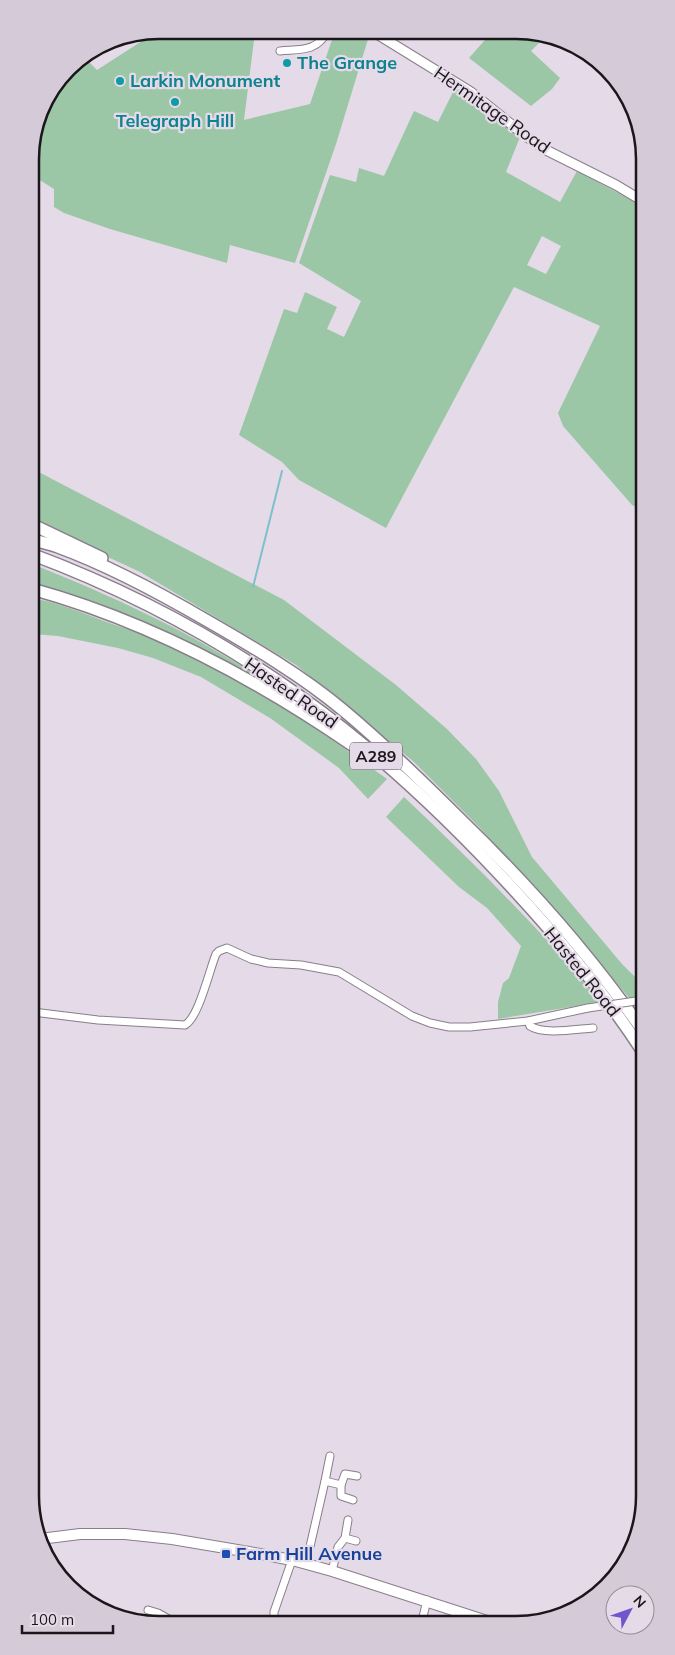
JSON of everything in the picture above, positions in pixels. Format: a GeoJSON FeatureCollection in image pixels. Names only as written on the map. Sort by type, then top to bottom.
{"type":"FeatureCollection","features":[{"type":"Feature","properties":{"kind":"main road","name":"A289"},"geometry":{"type":"LineString","coordinates":[[39,528],[132,572],[221,621],[297,671],[342,709]]}},
{"type":"Feature","properties":{"kind":"main road","name":"Hasted Road"},"geometry":{"type":"LineString","coordinates":[[39,541],[57,546],[106,567],[159,593],[253,647],[342,709],[414,773],[500,858],[599,972],[636,1022]]}},
{"type":"Feature","properties":{"kind":"main road","name":"Hasted Road"},"geometry":{"type":"LineString","coordinates":[[39,557],[131,597],[216,643],[297,694],[338,725],[401,778],[449,822],[528,905],[590,980],[636,1042]]}},
{"type":"Feature","properties":{"kind":"main road","name":"A289"},"geometry":{"type":"LineString","coordinates":[[39,591],[142,627],[192,650],[265,688],[401,778]]}},
{"type":"Feature","properties":{"kind":"main road"},"geometry":{"type":"LineString","coordinates":[[47,1538],[92,1533],[140,1535],[292,1560],[427,1600],[473,1616]]}},
{"type":"Feature","properties":{"kind":"street"},"geometry":{"type":"LineString","coordinates":[[280,51],[315,47],[323,39]]}},
{"type":"Feature","properties":{"kind":"street","name":"Hermitage Road"},"geometry":{"type":"LineString","coordinates":[[385,39],[471,92],[526,138],[636,197]]}},
{"type":"Feature","properties":{"kind":"street"},"geometry":{"type":"LineString","coordinates":[[39,1013],[98,1020],[185,1025],[191,1020],[198,1007],[216,953],[227,948],[251,959],[268,963],[302,965],[339,972],[412,1016],[430,1023],[449,1027],[470,1027],[528,1021],[614,1003],[636,1001]]}},
{"type":"Feature","properties":{"kind":"street"},"geometry":{"type":"LineString","coordinates":[[528,1021],[534,1029],[593,1028]]}},
{"type":"Feature","properties":{"kind":"street"},"geometry":{"type":"LineString","coordinates":[[306,1564],[330,1456]]}},
{"type":"Feature","properties":{"kind":"street"},"geometry":{"type":"LineString","coordinates":[[349,1501],[341,1496],[341,1485],[345,1474],[354,1473]]}},
{"type":"Feature","properties":{"kind":"street"},"geometry":{"type":"LineString","coordinates":[[325,1481],[341,1485]]}},
{"type":"Feature","properties":{"kind":"street"},"geometry":{"type":"LineString","coordinates":[[332,1571],[338,1548],[345,1538],[348,1520]]}},
{"type":"Feature","properties":{"kind":"street"},"geometry":{"type":"LineString","coordinates":[[345,1538],[356,1541]]}},
{"type":"Feature","properties":{"kind":"street"},"geometry":{"type":"LineString","coordinates":[[274,1616],[292,1560]]}},
{"type":"Feature","properties":{"kind":"street"},"geometry":{"type":"LineString","coordinates":[[423,1616],[427,1600]]}},
{"type":"Feature","properties":{"kind":"street"},"geometry":{"type":"LineString","coordinates":[[148,1610],[163,1616]]}},
{"type":"Feature","properties":{"kind":"green space"},"geometry":{"type":"Polygon","coordinates":[[[254,39],[244,120],[310,104],[332,39],[368,39],[336,144],[295,263],[230,245],[227,263],[110,229],[64,213],[54,207],[54,189],[39,180],[39,150],[43,127],[51,105],[68,79],[88,61],[97,70],[144,40],[254,39]]]}},
{"type":"Feature","properties":{"kind":"green space"},"geometry":{"type":"Polygon","coordinates":[[[486,39],[540,41],[531,51],[560,78],[552,89],[531,106],[469,58],[486,39]]]}},
{"type":"Feature","properties":{"kind":"green space"},"geometry":{"type":"Polygon","coordinates":[[[456,86],[520,137],[506,172],[560,202],[577,171],[636,202],[636,507],[632,505],[563,426],[558,413],[600,326],[514,287],[386,528],[299,480],[282,462],[239,435],[284,309],[297,313],[305,292],[337,307],[327,329],[344,337],[361,301],[299,263],[330,175],[356,182],[359,168],[384,176],[414,111],[438,122],[456,86]],[[542,236],[527,265],[546,274],[561,246],[542,236]]]}},
{"type":"Feature","properties":{"kind":"green space"},"geometry":{"type":"Polygon","coordinates":[[[39,472],[284,600],[396,685],[447,729],[476,759],[499,791],[532,857],[636,978],[636,998],[630,999],[533,886],[478,826],[414,762],[296,665],[140,572],[39,525],[39,472]]]}},
{"type":"Feature","properties":{"kind":"green space"},"geometry":{"type":"Polygon","coordinates":[[[39,567],[137,609],[203,643],[299,704],[260,682],[39,589],[39,567]]]}},
{"type":"Feature","properties":{"kind":"green space"},"geometry":{"type":"Polygon","coordinates":[[[39,600],[68,607],[179,648],[233,677],[286,709],[387,779],[368,799],[339,768],[270,718],[201,677],[153,658],[118,648],[58,636],[39,635],[39,600]]]}},
{"type":"Feature","properties":{"kind":"green space"},"geometry":{"type":"Polygon","coordinates":[[[404,797],[506,896],[601,1002],[498,1019],[498,1002],[503,983],[509,978],[521,946],[487,908],[459,887],[386,817],[404,797]]]}},
{"type":"Feature","properties":{"kind":"waterway"},"geometry":{"type":"LineString","coordinates":[[253,587],[282,471]]}},
{"type":"Feature","properties":{"kind":"place","name":"The Grange"},"geometry":{"type":"Point","coordinates":[287,63]}},
{"type":"Feature","properties":{"kind":"place","name":"Larkin Monument"},"geometry":{"type":"Point","coordinates":[120,81]}},
{"type":"Feature","properties":{"kind":"place","name":"Telegraph Hill"},"geometry":{"type":"Point","coordinates":[175,102]}},
{"type":"Feature","properties":{"kind":"place","name":"Farm Hill Avenue"},"geometry":{"type":"Point","coordinates":[226,1554]}}]}
